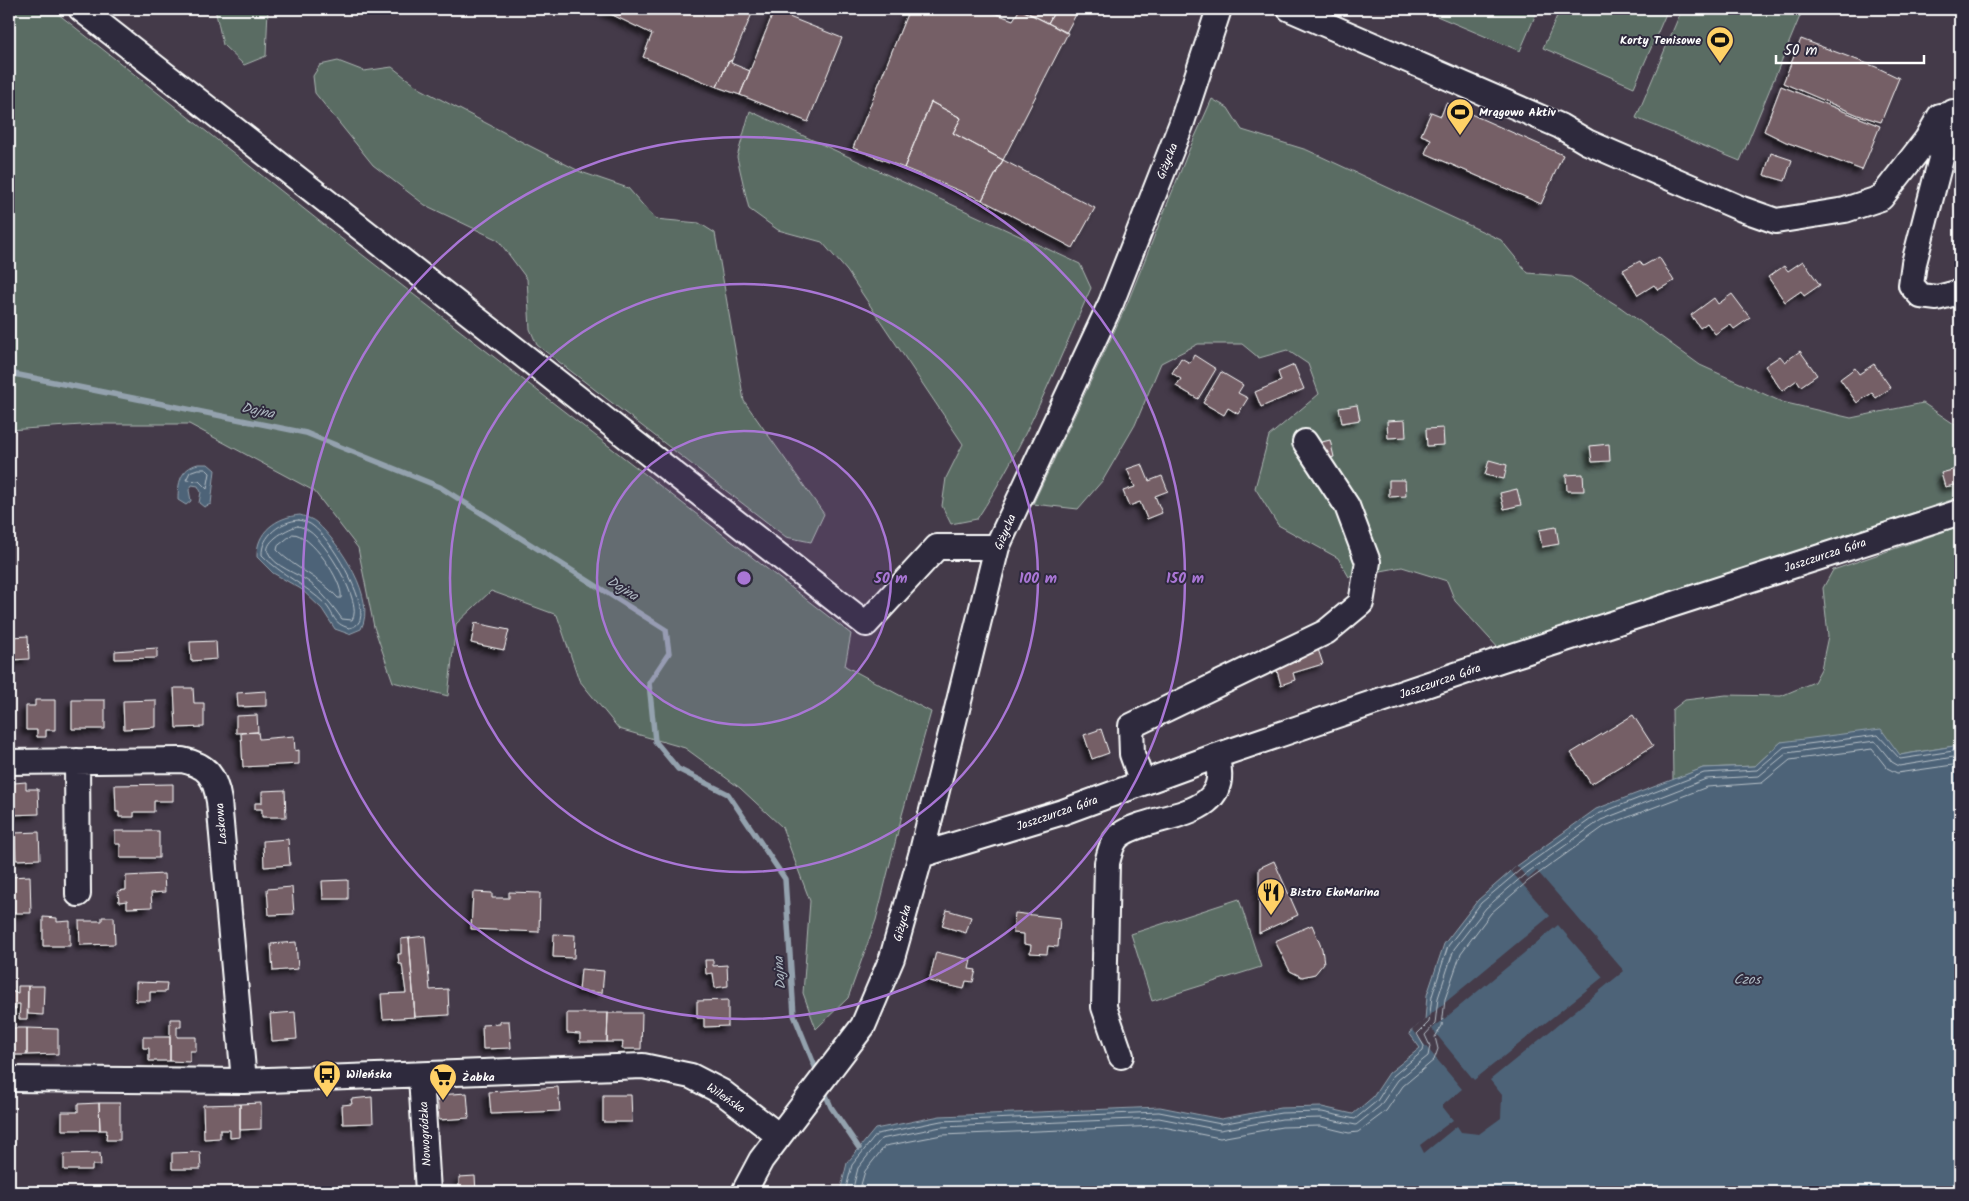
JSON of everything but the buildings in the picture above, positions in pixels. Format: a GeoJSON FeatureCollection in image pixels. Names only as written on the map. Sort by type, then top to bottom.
{"type":"FeatureCollection","features":[{"type":"Feature","properties":{"kind":"street"},"geometry":{"type":"LineString","coordinates":[[81,9],[866,624],[937,547],[997,547]]}},
{"type":"Feature","properties":{"kind":"street"},"geometry":{"type":"LineString","coordinates":[[1290,9],[1560,126],[1587,142],[1742,209],[1776,221],[1844,210],[1881,198],[1927,139],[1940,116],[1956,109]]}},
{"type":"Feature","properties":{"kind":"street","name":"Giżycka"},"geometry":{"type":"LineString","coordinates":[[779,1136],[864,1026],[892,958],[921,855],[997,547],[1111,303],[1181,125],[1217,10]]}},
{"type":"Feature","properties":{"kind":"street"},"geometry":{"type":"LineString","coordinates":[[1956,109],[1911,285],[1921,296],[1936,298],[1960,292]]}},
{"type":"Feature","properties":{"kind":"street"},"geometry":{"type":"LineString","coordinates":[[1142,782],[1132,754],[1131,726],[1326,632],[1361,603],[1368,562],[1346,506],[1305,442]]}},
{"type":"Feature","properties":{"kind":"street","name":"Jaszczurcza Góra"},"geometry":{"type":"LineString","coordinates":[[921,855],[1063,812],[1216,756],[1509,657],[1960,512]]}},
{"type":"Feature","properties":{"kind":"street"},"geometry":{"type":"LineString","coordinates":[[1121,1056],[1104,1007],[1107,863],[1112,845],[1122,833],[1199,808],[1215,794],[1220,770],[1216,756]]}},
{"type":"Feature","properties":{"kind":"street","name":"Laskowa"},"geometry":{"type":"LineString","coordinates":[[9,762],[182,760],[197,763],[209,773],[216,784],[244,1081]]}},
{"type":"Feature","properties":{"kind":"street"},"geometry":{"type":"LineString","coordinates":[[77,761],[78,894]]}},
{"type":"Feature","properties":{"kind":"street","name":"Wileńska"},"geometry":{"type":"LineString","coordinates":[[9,1080],[244,1081],[398,1074],[421,1076],[643,1066],[691,1076],[699,1080],[722,1092],[779,1136]]}},
{"type":"Feature","properties":{"kind":"street","name":"Nowogródzka"},"geometry":{"type":"LineString","coordinates":[[421,1076],[428,1192]]}},
{"type":"Feature","properties":{"kind":"street"},"geometry":{"type":"LineString","coordinates":[[744,1192],[761,1160],[779,1136]]}},
{"type":"Feature","properties":{"kind":"green space"},"geometry":{"type":"Polygon","coordinates":[[[9,9],[52,9],[333,232],[851,634],[845,666],[931,712],[902,815],[876,920],[848,998],[816,1029],[803,993],[810,901],[782,827],[740,788],[685,748],[619,729],[579,680],[557,615],[491,591],[456,624],[448,696],[393,682],[374,627],[358,548],[314,491],[189,424],[96,424],[9,430],[9,9]]]}},
{"type":"Feature","properties":{"kind":"green space"},"geometry":{"type":"Polygon","coordinates":[[[215,9],[268,9],[266,56],[244,65],[223,45],[215,9]]]}},
{"type":"Feature","properties":{"kind":"green space"},"geometry":{"type":"Polygon","coordinates":[[[1420,9],[1538,9],[1520,51],[1420,9]]]}},
{"type":"Feature","properties":{"kind":"green space"},"geometry":{"type":"Polygon","coordinates":[[[1560,9],[1668,9],[1634,87],[1543,48],[1560,9]]]}},
{"type":"Feature","properties":{"kind":"green space","name":"Korty Tenisowe"},"geometry":{"type":"Polygon","coordinates":[[[1682,9],[1803,9],[1740,161],[1636,118],[1682,9]]]}},
{"type":"Feature","properties":{"kind":"green space"},"geometry":{"type":"Polygon","coordinates":[[[338,61],[364,71],[392,67],[419,88],[528,145],[581,172],[628,188],[655,219],[699,223],[715,233],[744,401],[824,514],[811,542],[786,537],[537,345],[530,329],[527,279],[498,240],[425,205],[373,165],[315,93],[313,76],[320,65],[338,61]]]}},
{"type":"Feature","properties":{"kind":"green space"},"geometry":{"type":"Polygon","coordinates":[[[1212,99],[1228,108],[1242,130],[1307,150],[1501,240],[1528,273],[1571,277],[1620,307],[1700,365],[1782,402],[1851,418],[1923,403],[1960,428],[1960,497],[1501,651],[1455,601],[1447,581],[1402,567],[1349,577],[1338,558],[1278,525],[1255,488],[1269,436],[1319,394],[1308,364],[1287,350],[1259,358],[1242,344],[1198,344],[1161,363],[1135,425],[1103,480],[1078,509],[1033,504],[1127,304],[1189,150],[1212,99]]]}},
{"type":"Feature","properties":{"kind":"green space"},"geometry":{"type":"Polygon","coordinates":[[[750,111],[1080,264],[1091,288],[1052,377],[1010,464],[977,519],[951,524],[942,506],[946,478],[963,444],[847,271],[822,242],[778,230],[749,209],[737,157],[750,111]]]}},
{"type":"Feature","properties":{"kind":"green space"},"geometry":{"type":"Polygon","coordinates":[[[1960,526],[1960,745],[1900,755],[1781,742],[1755,766],[1703,768],[1673,780],[1672,710],[1685,700],[1726,695],[1781,696],[1814,682],[1821,669],[1828,636],[1823,588],[1833,570],[1960,526]]]}},
{"type":"Feature","properties":{"kind":"green space"},"geometry":{"type":"Polygon","coordinates":[[[1239,899],[1261,967],[1152,1001],[1131,934],[1239,899]]]}},
{"type":"Feature","properties":{"kind":"water"},"geometry":{"type":"Polygon","coordinates":[[[198,464],[208,464],[215,470],[211,504],[204,507],[199,503],[201,492],[198,486],[192,485],[189,490],[191,501],[186,505],[178,500],[181,477],[187,469],[198,464]]]}},
{"type":"Feature","properties":{"kind":"water"},"geometry":{"type":"Polygon","coordinates":[[[300,515],[314,520],[326,532],[354,573],[364,603],[365,617],[361,629],[349,634],[335,629],[322,609],[301,589],[273,573],[257,557],[260,540],[269,527],[283,519],[300,515]]]}},
{"type":"Feature","properties":{"kind":"water","name":"Czos"},"geometry":{"type":"Polygon","coordinates":[[[1881,729],[1900,755],[1960,745],[1960,1192],[840,1192],[847,1163],[875,1129],[940,1116],[1160,1107],[1221,1119],[1280,1108],[1322,1107],[1353,1114],[1373,1097],[1389,1073],[1420,1048],[1409,1033],[1425,1020],[1427,995],[1444,944],[1478,900],[1517,866],[1596,809],[1703,768],[1755,766],[1781,742],[1881,729]]]}},
{"type":"Feature","properties":{"kind":"pier"},"geometry":{"type":"Polygon","coordinates":[[[1517,866],[1528,879],[1537,871],[1624,971],[1490,1080],[1502,1095],[1501,1118],[1479,1134],[1461,1132],[1457,1126],[1424,1153],[1420,1145],[1453,1120],[1442,1106],[1462,1089],[1412,1030],[1550,916],[1511,871],[1517,866]],[[1558,925],[1432,1029],[1474,1080],[1603,977],[1558,925]]]}},
{"type":"Feature","properties":{"kind":"waterway","name":"Dajna"},"geometry":{"type":"LineString","coordinates":[[9,373],[306,433],[440,487],[666,630],[669,653],[649,683],[655,741],[678,769],[728,794],[785,879],[794,1015],[818,1074]]}},
{"type":"Feature","properties":{"kind":"waterway","name":"Dajna"},"geometry":{"type":"LineString","coordinates":[[823,1088],[831,1107],[859,1148]]}},
{"type":"Feature","properties":{"kind":"place","name":"Korty Tenisowe"},"geometry":{"type":"Point","coordinates":[1720,64]}},
{"type":"Feature","properties":{"kind":"place","name":"Mrągowo Aktiv"},"geometry":{"type":"Point","coordinates":[1460,136]}},
{"type":"Feature","properties":{"kind":"place","name":"Bistro EkoMarina"},"geometry":{"type":"Point","coordinates":[1271,916]}},
{"type":"Feature","properties":{"kind":"place","name":"Wileńska"},"geometry":{"type":"Point","coordinates":[327,1098]}},
{"type":"Feature","properties":{"kind":"place","name":"Żabka"},"geometry":{"type":"Point","coordinates":[443,1101]}}]}
